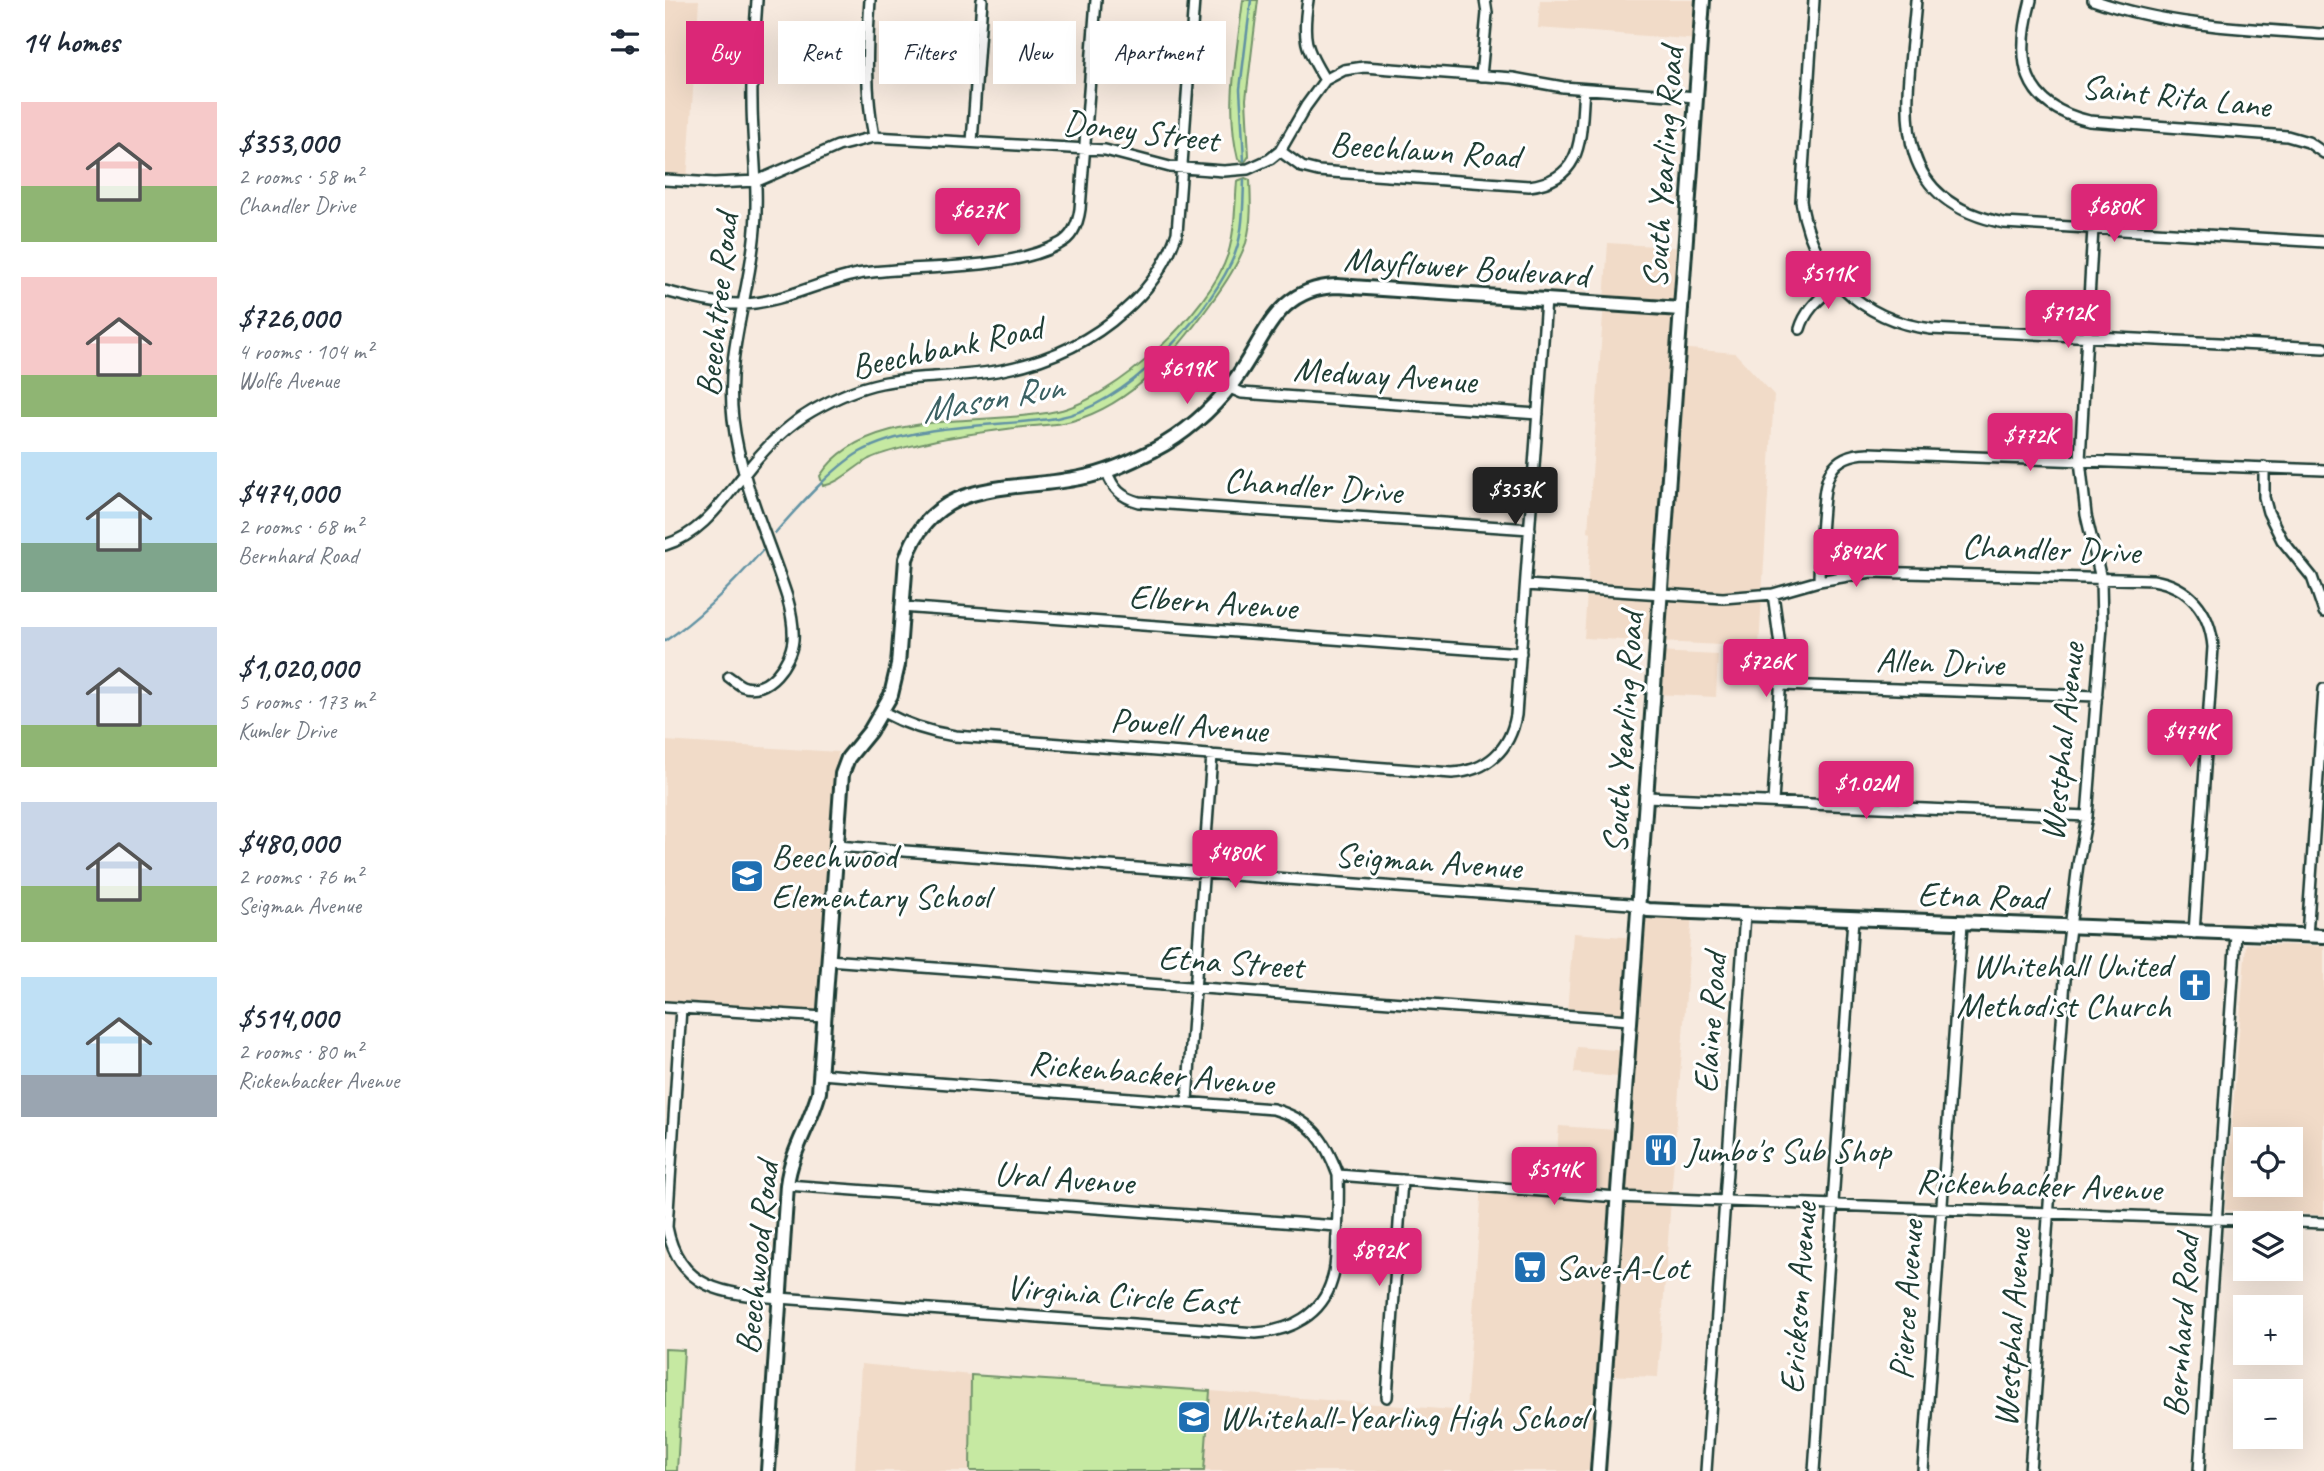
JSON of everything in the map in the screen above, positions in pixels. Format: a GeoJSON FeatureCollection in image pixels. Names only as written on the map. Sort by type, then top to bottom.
{"type":"FeatureCollection","features":[{"type":"Feature","properties":{"kind":"street","name":"Beechtree Road"},"geometry":{"type":"LineString","coordinates":[[729,677],[742,686],[757,687],[765,684],[780,671],[789,657],[793,643],[787,597],[744,474],[735,438],[731,392],[731,362],[754,248],[757,181],[752,101],[757,0]]}},
{"type":"Feature","properties":{"kind":"street"},"geometry":{"type":"LineString","coordinates":[[870,0],[866,59],[874,137]]}},
{"type":"Feature","properties":{"kind":"street"},"geometry":{"type":"LineString","coordinates":[[972,142],[982,0]]}},
{"type":"Feature","properties":{"kind":"street"},"geometry":{"type":"LineString","coordinates":[[665,291],[695,299],[743,304],[782,298],[863,273],[985,263],[1027,257],[1056,246],[1071,234],[1079,218],[1096,0]]}},
{"type":"Feature","properties":{"kind":"street","name":"Beechbank Road"},"geometry":{"type":"LineString","coordinates":[[665,545],[678,541],[702,525],[744,474],[789,427],[811,412],[855,391],[880,383],[1001,371],[1040,361],[1088,339],[1130,306],[1164,263],[1177,233],[1194,0]]}},
{"type":"Feature","properties":{"kind":"street"},"geometry":{"type":"LineString","coordinates":[[1308,0],[1305,43],[1325,80],[1344,70],[1364,67],[1481,76],[1584,89],[1696,97]]}},
{"type":"Feature","properties":{"kind":"street"},"geometry":{"type":"LineString","coordinates":[[1481,76],[1487,13],[1485,0]]}},
{"type":"Feature","properties":{"kind":"street","name":"South Yearling Road"},"geometry":{"type":"LineString","coordinates":[[1598,1471],[1703,0]]}},
{"type":"Feature","properties":{"kind":"street"},"geometry":{"type":"LineString","coordinates":[[1814,0],[1801,201],[1804,219],[1814,248],[1837,283],[1871,309],[1899,323],[1915,327],[2324,348]]}},
{"type":"Feature","properties":{"kind":"street"},"geometry":{"type":"LineString","coordinates":[[1916,0],[1908,133],[1918,167],[1928,183],[1962,211],[2004,223],[2324,242]]}},
{"type":"Feature","properties":{"kind":"street","name":"Saint Rita Lane"},"geometry":{"type":"LineString","coordinates":[[2031,0],[2022,43],[2026,71],[2050,106],[2089,121],[2287,136],[2308,142],[2324,153]]}},
{"type":"Feature","properties":{"kind":"street"},"geometry":{"type":"LineString","coordinates":[[2093,0],[2130,12],[2197,25],[2324,34]]}},
{"type":"Feature","properties":{"kind":"street","name":"Doney Street"},"geometry":{"type":"LineString","coordinates":[[665,180],[714,183],[757,181],[838,146],[874,137],[1105,150],[1182,168],[1224,171],[1248,169],[1280,151],[1325,80]]}},
{"type":"Feature","properties":{"kind":"street","name":"Beechlawn Road"},"geometry":{"type":"LineString","coordinates":[[1280,151],[1303,167],[1318,171],[1541,185],[1562,174],[1576,155],[1580,144],[1584,89]]}},
{"type":"Feature","properties":{"kind":"street","name":"Westphal Avenue"},"geometry":{"type":"LineString","coordinates":[[2030,1471],[2070,928],[2087,816],[2102,626],[2101,579],[2086,515],[2081,460],[2093,228]]}},
{"type":"Feature","properties":{"kind":"street"},"geometry":{"type":"LineString","coordinates":[[1800,329],[1811,307],[1837,283]]}},
{"type":"Feature","properties":{"kind":"street","name":"Mayflower Boulevard"},"geometry":{"type":"LineString","coordinates":[[836,846],[842,774],[848,758],[883,712],[896,679],[906,559],[911,544],[923,525],[952,500],[977,491],[1054,483],[1107,472],[1159,447],[1206,412],[1230,388],[1278,311],[1311,289],[1337,286],[1681,309]]}},
{"type":"Feature","properties":{"kind":"street"},"geometry":{"type":"LineString","coordinates":[[1521,653],[1546,300]]}},
{"type":"Feature","properties":{"kind":"street","name":"Medway Avenue"},"geometry":{"type":"LineString","coordinates":[[1230,388],[1242,393],[1538,414]]}},
{"type":"Feature","properties":{"kind":"street"},"geometry":{"type":"LineString","coordinates":[[1819,581],[1826,479],[1838,462],[1850,455],[1869,453],[2324,470]]}},
{"type":"Feature","properties":{"kind":"street"},"geometry":{"type":"LineString","coordinates":[[2264,467],[2267,512],[2283,540],[2312,577],[2324,612]]}},
{"type":"Feature","properties":{"kind":"street","name":"Chandler Drive"},"geometry":{"type":"LineString","coordinates":[[1107,472],[1110,482],[1122,496],[1139,502],[1529,529]]}},
{"type":"Feature","properties":{"kind":"street","name":"Chandler Drive"},"geometry":{"type":"LineString","coordinates":[[1526,585],[1723,597],[1773,594],[1861,573],[1896,571],[2165,582],[2195,600],[2209,622],[2213,647],[2194,933]]}},
{"type":"Feature","properties":{"kind":"street"},"geometry":{"type":"LineString","coordinates":[[1773,594],[1780,639],[1781,684],[1773,802]]}},
{"type":"Feature","properties":{"kind":"street","name":"Elbern Avenue"},"geometry":{"type":"LineString","coordinates":[[901,607],[1521,653]]}},
{"type":"Feature","properties":{"kind":"street","name":"Powell Avenue"},"geometry":{"type":"LineString","coordinates":[[883,712],[907,725],[928,732],[955,736],[1452,773],[1473,770],[1492,760],[1509,740],[1514,727],[1521,653]]}},
{"type":"Feature","properties":{"kind":"street","name":"Allen Drive"},"geometry":{"type":"LineString","coordinates":[[1781,684],[2097,696]]}},
{"type":"Feature","properties":{"kind":"street"},"geometry":{"type":"LineString","coordinates":[[2307,936],[2324,689]]}},
{"type":"Feature","properties":{"kind":"street"},"geometry":{"type":"LineString","coordinates":[[1187,1101],[1212,755]]}},
{"type":"Feature","properties":{"kind":"street"},"geometry":{"type":"LineString","coordinates":[[1646,797],[2087,816]]}},
{"type":"Feature","properties":{"kind":"street","name":"Seigman Avenue"},"geometry":{"type":"LineString","coordinates":[[836,846],[1630,904],[1638,907]]}},
{"type":"Feature","properties":{"kind":"street","name":"Beechwood Road"},"geometry":{"type":"LineString","coordinates":[[768,1471],[787,1185],[792,1157],[815,1110],[821,1074],[836,846]]}},
{"type":"Feature","properties":{"kind":"street","name":"Etna Road"},"geometry":{"type":"LineString","coordinates":[[1638,907],[1648,910],[1853,919],[2324,936]]}},
{"type":"Feature","properties":{"kind":"street","name":"Elaine Road"},"geometry":{"type":"LineString","coordinates":[[1706,1471],[1745,914]]}},
{"type":"Feature","properties":{"kind":"street","name":"Erickson Avenue"},"geometry":{"type":"LineString","coordinates":[[1814,1471],[1853,919]]}},
{"type":"Feature","properties":{"kind":"street","name":"Pierce Avenue"},"geometry":{"type":"LineString","coordinates":[[1923,1471],[1962,923]]}},
{"type":"Feature","properties":{"kind":"street","name":"Bernhard Road"},"geometry":{"type":"LineString","coordinates":[[2199,1471],[2236,934]]}},
{"type":"Feature","properties":{"kind":"street","name":"Etna Street"},"geometry":{"type":"LineString","coordinates":[[828,960],[1630,1020]]}},
{"type":"Feature","properties":{"kind":"street"},"geometry":{"type":"LineString","coordinates":[[665,1007],[824,1017]]}},
{"type":"Feature","properties":{"kind":"street","name":"Virginia Circle East"},"geometry":{"type":"LineString","coordinates":[[681,1008],[667,1219],[672,1245],[679,1262],[706,1286],[730,1293],[1272,1332],[1293,1326],[1302,1320],[1321,1302],[1333,1279],[1338,1175]]}},
{"type":"Feature","properties":{"kind":"street","name":"Rickenbacker Avenue"},"geometry":{"type":"LineString","coordinates":[[821,1074],[1262,1108],[1297,1118],[1307,1125],[1324,1142],[1338,1175],[1617,1197],[2324,1223]]}},
{"type":"Feature","properties":{"kind":"street"},"geometry":{"type":"LineString","coordinates":[[1387,1397],[1402,1180]]}},
{"type":"Feature","properties":{"kind":"street","name":"Ural Avenue"},"geometry":{"type":"LineString","coordinates":[[787,1185],[1337,1226]]}},
{"type":"Feature","properties":{"kind":"shaded area"},"geometry":{"type":"Polygon","coordinates":[[[665,0],[699,0],[698,21],[686,21],[686,84],[693,84],[687,181],[665,179],[665,0]]]}},
{"type":"Feature","properties":{"kind":"shaded area"},"geometry":{"type":"Polygon","coordinates":[[[1540,0],[1703,0],[1700,40],[1538,28],[1540,0]]]}},
{"type":"Feature","properties":{"kind":"shaded area"},"geometry":{"type":"Polygon","coordinates":[[[1608,243],[1685,248],[1678,348],[1735,353],[1774,395],[1759,647],[1584,638],[1591,533],[1588,532],[1608,243]]]}},
{"type":"Feature","properties":{"kind":"shaded area"},"geometry":{"type":"Polygon","coordinates":[[[1656,652],[1718,655],[1716,697],[1654,694],[1656,652]]]}},
{"type":"Feature","properties":{"kind":"shaded area","name":"Beechwood Elementary School"},"geometry":{"type":"Polygon","coordinates":[[[665,741],[838,752],[820,1011],[665,1000],[665,741]]]}},
{"type":"Feature","properties":{"kind":"shaded area"},"geometry":{"type":"Polygon","coordinates":[[[1639,910],[1692,913],[1658,1377],[1604,1375],[1600,1422],[1592,1422],[1589,1471],[855,1471],[861,1364],[971,1375],[1466,1411],[1482,1186],[1554,1190],[1559,1126],[1616,1130],[1619,1077],[1574,1073],[1577,1047],[1628,1051],[1630,1018],[1567,1013],[1573,933],[1636,938],[1639,910]]]}},
{"type":"Feature","properties":{"kind":"shaded area"},"geometry":{"type":"Polygon","coordinates":[[[2246,944],[2324,946],[2324,1215],[2303,1214],[2303,1211],[2225,1210],[2246,944]]]}},
{"type":"Feature","properties":{"kind":"green space"},"geometry":{"type":"Polygon","coordinates":[[[1243,0],[1258,0],[1246,99],[1249,156],[1245,162],[1238,159],[1232,120],[1233,80],[1243,0]]]}},
{"type":"Feature","properties":{"kind":"green space"},"geometry":{"type":"Polygon","coordinates":[[[1245,178],[1250,180],[1249,227],[1246,243],[1235,267],[1183,340],[1134,389],[1094,413],[1072,421],[955,436],[887,452],[869,459],[841,478],[823,486],[820,476],[840,454],[866,439],[896,429],[928,423],[1028,416],[1057,411],[1080,403],[1132,371],[1181,326],[1218,277],[1230,245],[1237,181],[1245,178]]]}},
{"type":"Feature","properties":{"kind":"green space"},"geometry":{"type":"Polygon","coordinates":[[[665,1349],[684,1350],[677,1471],[665,1471],[665,1349]]]}},
{"type":"Feature","properties":{"kind":"green space"},"geometry":{"type":"Polygon","coordinates":[[[971,1375],[1210,1391],[1204,1471],[970,1471],[971,1375]]]}},
{"type":"Feature","properties":{"kind":"waterway","name":"Mason Run"},"geometry":{"type":"LineString","coordinates":[[1244,160],[1240,89],[1251,0]]}},
{"type":"Feature","properties":{"kind":"waterway","name":"Mason Run"},"geometry":{"type":"LineString","coordinates":[[775,533],[815,489],[860,452],[904,436],[930,431],[1057,418],[1082,411],[1134,379],[1181,335],[1218,286],[1231,263],[1241,233],[1244,180]]}},
{"type":"Feature","properties":{"kind":"waterway","name":"Mason Run"},"geometry":{"type":"LineString","coordinates":[[665,641],[716,599],[762,551]]}},
{"type":"Feature","properties":{"kind":"place","name":"Beechwood Elementary School"},"geometry":{"type":"Point","coordinates":[747,876]}},
{"type":"Feature","properties":{"kind":"place","name":"Whitehall United Methodist Church"},"geometry":{"type":"Point","coordinates":[2195,985]}},
{"type":"Feature","properties":{"kind":"place","name":"Jumbo's Sub Shop"},"geometry":{"type":"Point","coordinates":[1661,1150]}},
{"type":"Feature","properties":{"kind":"place","name":"Save-A-Lot"},"geometry":{"type":"Point","coordinates":[1530,1267]}},
{"type":"Feature","properties":{"kind":"place","name":"Whitehall-Yearling High School"},"geometry":{"type":"Point","coordinates":[1194,1417]}}]}
